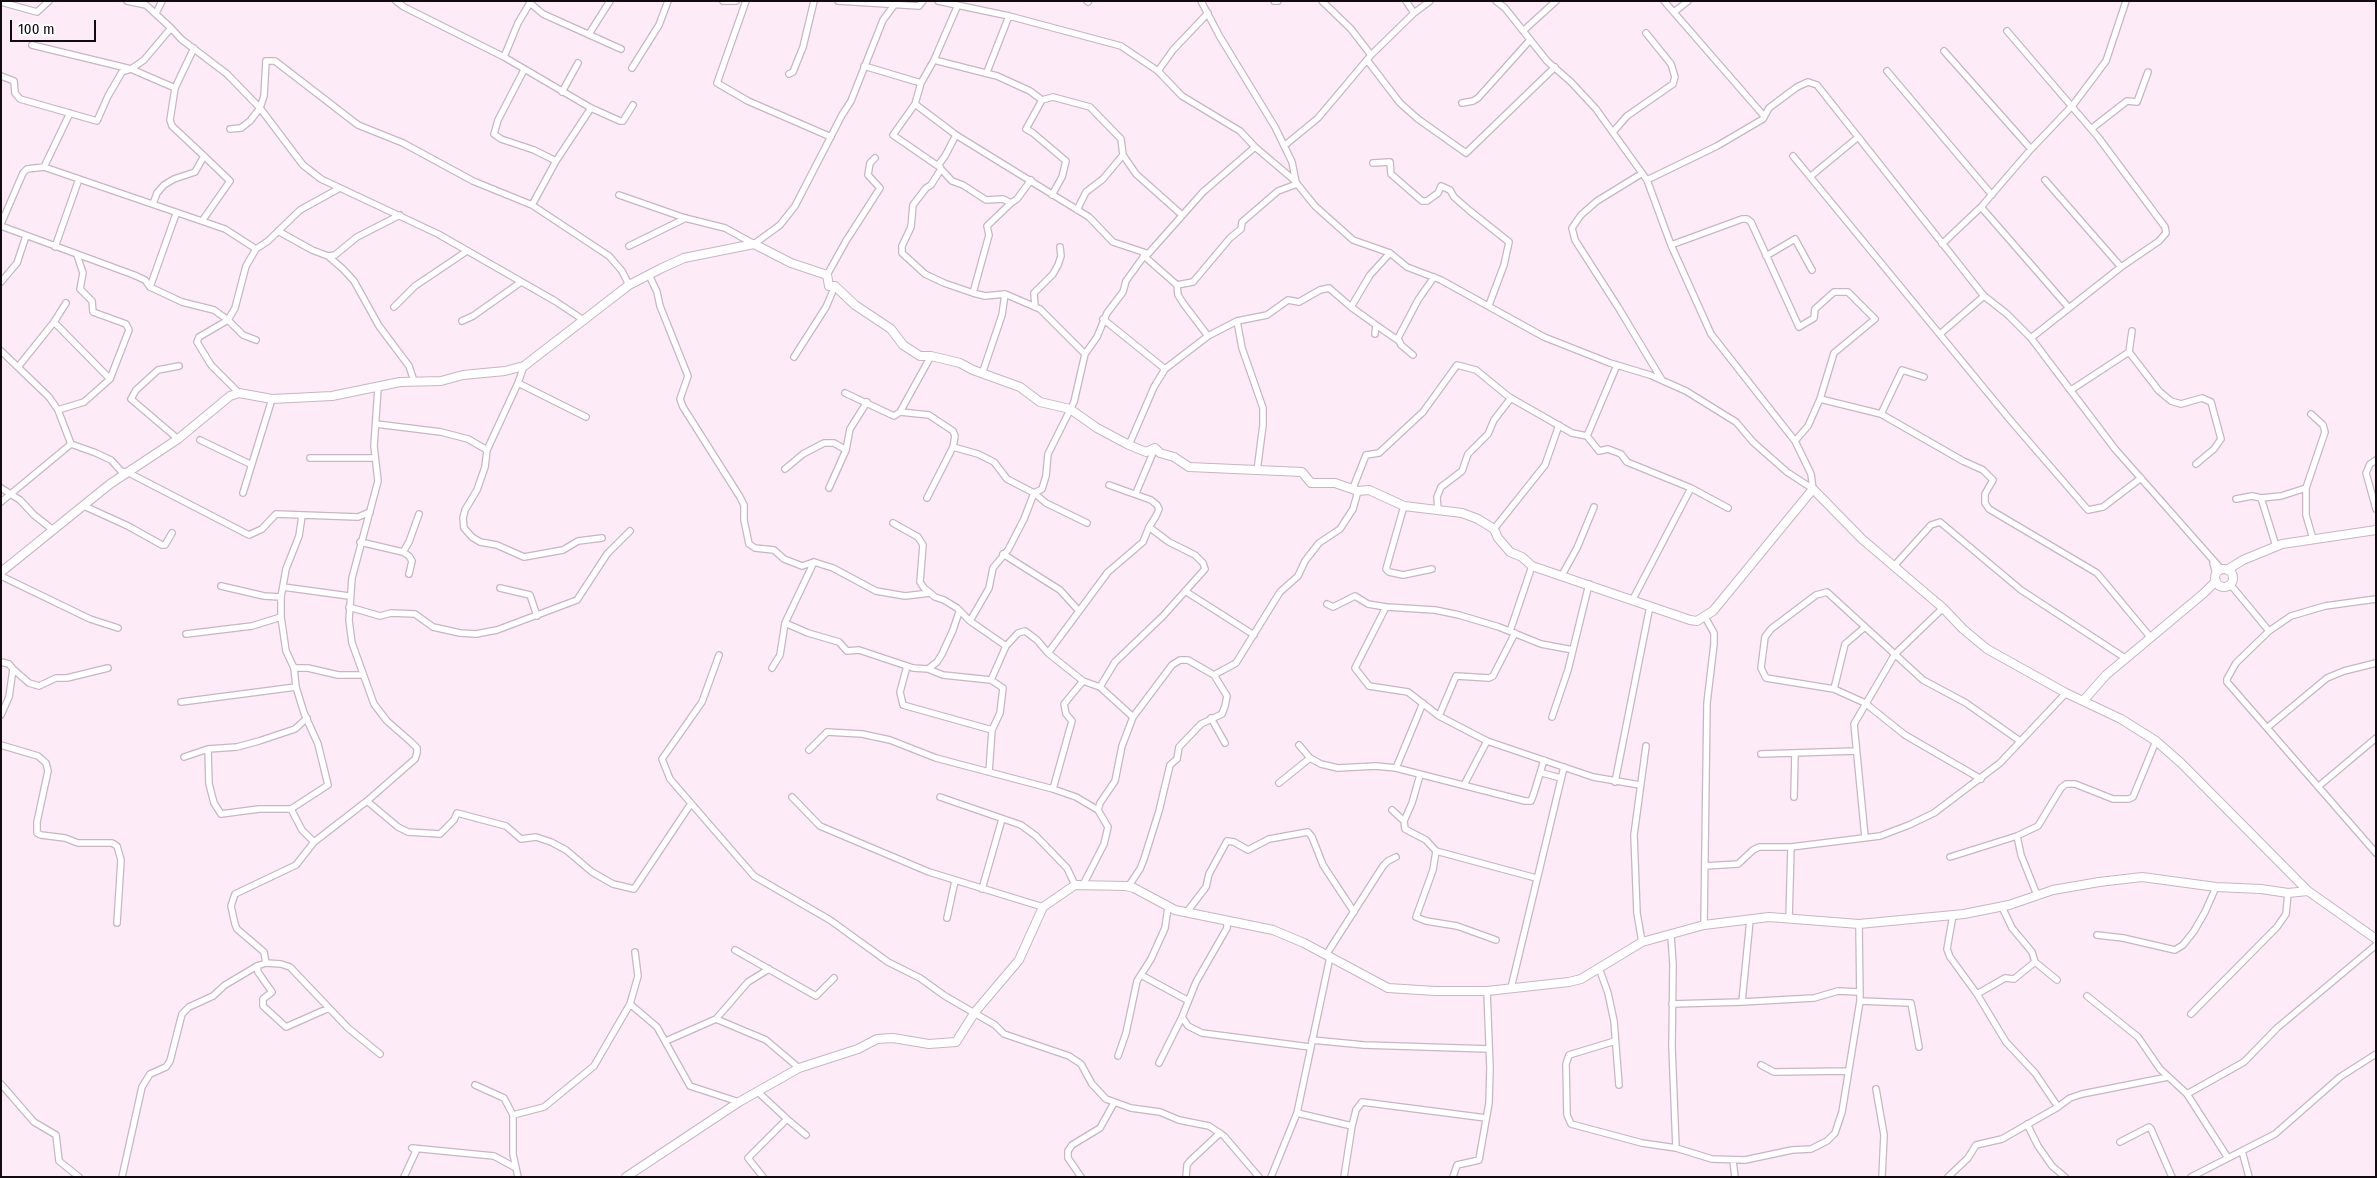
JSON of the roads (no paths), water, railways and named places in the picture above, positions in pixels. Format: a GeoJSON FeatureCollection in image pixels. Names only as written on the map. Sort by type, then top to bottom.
{"type":"FeatureCollection","features":[{"type":"Feature","properties":{"kind":"street"},"geometry":{"type":"LineString","coordinates":[[1,2],[37,12],[49,1]]}},
{"type":"Feature","properties":{"kind":"street"},"geometry":{"type":"LineString","coordinates":[[128,1],[146,5],[181,40],[227,74],[260,108],[303,165],[338,189],[400,215],[438,234],[555,301],[582,320]]}},
{"type":"Feature","properties":{"kind":"street"},"geometry":{"type":"LineString","coordinates":[[156,13],[162,1]]}},
{"type":"Feature","properties":{"kind":"street"},"geometry":{"type":"LineString","coordinates":[[396,1],[404,7],[504,57],[562,92],[622,122],[633,105]]}},
{"type":"Feature","properties":{"kind":"street"},"geometry":{"type":"LineString","coordinates":[[589,34],[610,1]]}},
{"type":"Feature","properties":{"kind":"street"},"geometry":{"type":"LineString","coordinates":[[632,68],[659,24],[668,1]]}},
{"type":"Feature","properties":{"kind":"street"},"geometry":{"type":"LineString","coordinates":[[723,1],[736,1]]}},
{"type":"Feature","properties":{"kind":"street"},"geometry":{"type":"LineString","coordinates":[[746,1],[718,83],[748,101],[831,137]]}},
{"type":"Feature","properties":{"kind":"street"},"geometry":{"type":"LineString","coordinates":[[789,74],[792,72],[803,47],[814,1]]}},
{"type":"Feature","properties":{"kind":"street"},"geometry":{"type":"LineString","coordinates":[[838,1],[918,6],[923,1]]}},
{"type":"Feature","properties":{"kind":"street"},"geometry":{"type":"LineString","coordinates":[[938,1],[957,7],[1009,16],[1121,46],[1158,71],[1182,96],[1240,130],[1255,147],[1296,183],[1316,206],[1353,240],[1390,254],[1407,267],[1434,277],[1489,305],[1544,337],[1662,380],[1686,391],[1736,422],[1753,442],[1787,472],[1813,489],[1862,539],[1943,608],[1968,634],[1987,649],[2066,693],[2084,700],[2156,741],[2181,762],[2308,891],[2376,939]]}},
{"type":"Feature","properties":{"kind":"street"},"geometry":{"type":"LineString","coordinates":[[1201,1],[1220,37],[1275,127],[1292,162],[1296,183]]}},
{"type":"Feature","properties":{"kind":"street"},"geometry":{"type":"LineString","coordinates":[[1322,1],[1351,29],[1371,55]]}},
{"type":"Feature","properties":{"kind":"street"},"geometry":{"type":"LineString","coordinates":[[1406,1],[1414,13]]}},
{"type":"Feature","properties":{"kind":"street"},"geometry":{"type":"LineString","coordinates":[[1284,146],[1318,118],[1371,55],[1414,13],[1430,1]]}},
{"type":"Feature","properties":{"kind":"street"},"geometry":{"type":"LineString","coordinates":[[1496,1],[1505,8],[1547,61],[1596,109],[1647,180],[1671,245],[1711,334],[1795,440],[1810,474],[1813,489]]}},
{"type":"Feature","properties":{"kind":"street"},"geometry":{"type":"LineString","coordinates":[[1524,31],[1556,1]]}},
{"type":"Feature","properties":{"kind":"street"},"geometry":{"type":"LineString","coordinates":[[1664,1],[1764,116]]}},
{"type":"Feature","properties":{"kind":"street"},"geometry":{"type":"LineString","coordinates":[[1674,12],[1688,1]]}},
{"type":"Feature","properties":{"kind":"street"},"geometry":{"type":"LineString","coordinates":[[1942,244],[1981,207],[2031,149],[2073,105],[2106,61],[2126,1]]}},
{"type":"Feature","properties":{"kind":"street"},"geometry":{"type":"LineString","coordinates":[[504,57],[518,23],[530,2],[543,14],[621,49]]}},
{"type":"Feature","properties":{"kind":"street"},"geometry":{"type":"LineString","coordinates":[[118,628],[90,619],[1,574],[110,484],[178,439],[230,396],[239,393],[272,399],[332,396],[400,382],[441,381],[463,376],[505,371],[524,366],[629,285],[684,258],[754,244],[780,225],[795,206],[851,101],[883,20],[895,4]]}},
{"type":"Feature","properties":{"kind":"street"},"geometry":{"type":"LineString","coordinates":[[957,7],[934,60],[921,83],[915,104],[893,135],[940,168],[952,181],[963,185],[986,200],[1003,199],[1011,203]]}},
{"type":"Feature","properties":{"kind":"street"},"geometry":{"type":"LineString","coordinates":[[1158,71],[1173,50],[1208,13]]}},
{"type":"Feature","properties":{"kind":"street"},"geometry":{"type":"LineString","coordinates":[[987,72],[1009,16]]}},
{"type":"Feature","properties":{"kind":"street"},"geometry":{"type":"LineString","coordinates":[[1,76],[14,81],[14,93],[20,99],[98,121],[108,96],[122,72],[131,69],[144,60],[171,28]]}},
{"type":"Feature","properties":{"kind":"street"},"geometry":{"type":"LineString","coordinates":[[2007,31],[2073,105],[2165,228],[2165,236],[2159,241],[2121,268],[2032,338]]}},
{"type":"Feature","properties":{"kind":"street"},"geometry":{"type":"LineString","coordinates":[[1613,132],[1627,116],[1674,84],[1676,78],[1671,64],[1646,33]]}},
{"type":"Feature","properties":{"kind":"street"},"geometry":{"type":"LineString","coordinates":[[1462,103],[1478,98],[1530,40]]}},
{"type":"Feature","properties":{"kind":"street"},"geometry":{"type":"LineString","coordinates":[[32,46],[131,69],[175,88]]}},
{"type":"Feature","properties":{"kind":"street"},"geometry":{"type":"LineString","coordinates":[[194,48],[175,88],[170,120],[172,126],[230,181],[202,221]]}},
{"type":"Feature","properties":{"kind":"street"},"geometry":{"type":"LineString","coordinates":[[1944,51],[2031,149]]}},
{"type":"Feature","properties":{"kind":"street"},"geometry":{"type":"LineString","coordinates":[[934,60],[972,71],[987,72],[1030,91],[1042,100]]}},
{"type":"Feature","properties":{"kind":"street"},"geometry":{"type":"LineString","coordinates":[[1367,60],[1400,103],[1418,119],[1466,153],[1555,67]]}},
{"type":"Feature","properties":{"kind":"street"},"geometry":{"type":"LineString","coordinates":[[230,129],[241,128],[250,121],[260,108],[264,96],[266,62],[274,61],[358,125],[403,143],[473,181],[532,206],[609,256],[622,271],[629,285]]}},
{"type":"Feature","properties":{"kind":"street"},"geometry":{"type":"LineString","coordinates":[[562,92],[578,62]]}},
{"type":"Feature","properties":{"kind":"street"},"geometry":{"type":"LineString","coordinates":[[864,66],[921,83]]}},
{"type":"Feature","properties":{"kind":"street"},"geometry":{"type":"LineString","coordinates":[[524,70],[498,120],[494,134],[501,139],[534,150],[556,161]]}},
{"type":"Feature","properties":{"kind":"street"},"geometry":{"type":"LineString","coordinates":[[1886,71],[1992,195]]}},
{"type":"Feature","properties":{"kind":"street"},"geometry":{"type":"LineString","coordinates":[[2091,129],[2127,101],[2137,102],[2148,72]]}},
{"type":"Feature","properties":{"kind":"street"},"geometry":{"type":"LineString","coordinates":[[1647,180],[1717,146],[1764,116],[1769,108],[1790,92],[1808,82],[1817,85],[1857,138],[1907,197],[1984,296],[2007,314],[2032,338],[2115,448],[2213,560],[2269,631]]}},
{"type":"Feature","properties":{"kind":"street"},"geometry":{"type":"LineString","coordinates":[[1052,195],[1062,176],[1066,161],[1026,129],[1042,100],[1052,97],[1090,108],[1121,139],[1123,155],[1136,174],[1182,215]]}},
{"type":"Feature","properties":{"kind":"street"},"geometry":{"type":"LineString","coordinates":[[915,104],[956,135],[1089,216],[1113,242],[1144,254],[1177,285],[1178,295],[1182,303],[1208,336]]}},
{"type":"Feature","properties":{"kind":"street"},"geometry":{"type":"LineString","coordinates":[[532,206],[556,161],[592,108]]}},
{"type":"Feature","properties":{"kind":"street"},"geometry":{"type":"LineString","coordinates":[[44,168],[70,113]]}},
{"type":"Feature","properties":{"kind":"street"},"geometry":{"type":"LineString","coordinates":[[956,135],[931,185],[926,188],[913,206],[911,227],[902,246],[902,253],[925,274],[973,293],[985,296],[1005,294],[1040,309],[1085,354]]}},
{"type":"Feature","properties":{"kind":"street"},"geometry":{"type":"LineString","coordinates":[[1811,176],[1857,138]]}},
{"type":"Feature","properties":{"kind":"street"},"geometry":{"type":"LineString","coordinates":[[1034,492],[1042,490],[1046,476],[1048,454],[1070,410],[1079,386],[1085,354],[1097,337],[1104,319],[1123,292],[1126,281],[1144,254],[1148,254],[1203,192],[1255,147]]}},
{"type":"Feature","properties":{"kind":"street"},"geometry":{"type":"LineString","coordinates":[[1078,210],[1086,192],[1103,179],[1123,155]]}},
{"type":"Feature","properties":{"kind":"street"},"geometry":{"type":"LineString","coordinates":[[153,204],[157,193],[164,185],[174,179],[195,172],[204,156]]}},
{"type":"Feature","properties":{"kind":"street"},"geometry":{"type":"LineString","coordinates":[[1793,156],[2011,421],[2088,510],[2103,507],[2141,478]]}},
{"type":"Feature","properties":{"kind":"street"},"geometry":{"type":"LineString","coordinates":[[875,158],[870,163],[868,175],[880,188],[827,275],[829,286],[835,286],[855,305],[891,329],[904,346],[920,356],[932,356],[960,363],[982,374],[1020,387],[1040,402],[1070,410],[1097,428],[1146,452],[1155,448]]}},
{"type":"Feature","properties":{"kind":"street"},"geometry":{"type":"LineString","coordinates":[[1373,163],[1390,162],[1391,174],[1422,201],[1428,201],[1438,193],[1441,186],[1450,190],[1470,211],[1509,242],[1504,265],[1489,305]]}},
{"type":"Feature","properties":{"kind":"street"},"geometry":{"type":"LineString","coordinates":[[256,249],[225,229],[44,168],[28,169],[24,173],[1,225],[145,280],[150,287],[182,302],[214,310],[228,320],[243,335],[256,340]]}},
{"type":"Feature","properties":{"kind":"street"},"geometry":{"type":"LineString","coordinates":[[1641,174],[1597,201],[1581,215],[1572,228],[1575,240],[1618,306],[1662,380]]}},
{"type":"Feature","properties":{"kind":"street"},"geometry":{"type":"LineString","coordinates":[[55,246],[79,179]]}},
{"type":"Feature","properties":{"kind":"street"},"geometry":{"type":"LineString","coordinates":[[973,293],[990,235],[987,226],[1017,199],[1030,180]]}},
{"type":"Feature","properties":{"kind":"street"},"geometry":{"type":"LineString","coordinates":[[2045,180],[2121,268]]}},
{"type":"Feature","properties":{"kind":"street"},"geometry":{"type":"LineString","coordinates":[[1177,285],[1193,282],[1230,238],[1241,229],[1242,222],[1278,191],[1296,183]]}},
{"type":"Feature","properties":{"kind":"street"},"geometry":{"type":"LineString","coordinates":[[239,393],[211,365],[197,342],[199,337],[228,320],[235,308],[239,284],[246,266],[256,249],[278,232],[300,210],[338,189]]}},
{"type":"Feature","properties":{"kind":"street"},"geometry":{"type":"LineString","coordinates":[[619,195],[686,218],[726,228],[791,262],[827,275]]}},
{"type":"Feature","properties":{"kind":"street"},"geometry":{"type":"LineString","coordinates":[[1981,207],[2069,308]]}},
{"type":"Feature","properties":{"kind":"street"},"geometry":{"type":"LineString","coordinates":[[150,287],[176,214]]}},
{"type":"Feature","properties":{"kind":"street"},"geometry":{"type":"LineString","coordinates":[[328,256],[335,255],[357,237],[400,215]]}},
{"type":"Feature","properties":{"kind":"street"},"geometry":{"type":"LineString","coordinates":[[629,246],[686,218]]}},
{"type":"Feature","properties":{"kind":"street"},"geometry":{"type":"LineString","coordinates":[[1671,245],[1742,219],[1747,219],[1751,222],[1799,327],[1814,318],[1815,309],[1834,292],[1848,292],[1875,319],[1834,353],[1820,399],[1808,426],[1795,440]]}},
{"type":"Feature","properties":{"kind":"street"},"geometry":{"type":"LineString","coordinates":[[278,232],[328,256],[344,269],[354,281],[379,326],[409,366],[414,381]]}},
{"type":"Feature","properties":{"kind":"street"},"geometry":{"type":"LineString","coordinates":[[1,282],[16,263],[26,236]]}},
{"type":"Feature","properties":{"kind":"street"},"geometry":{"type":"LineString","coordinates":[[1766,256],[1795,239],[1812,270]]}},
{"type":"Feature","properties":{"kind":"street"},"geometry":{"type":"LineString","coordinates":[[1035,307],[1034,293],[1055,269],[1062,256],[1060,247]]}},
{"type":"Feature","properties":{"kind":"street"},"geometry":{"type":"LineString","coordinates":[[394,308],[415,286],[467,251]]}},
{"type":"Feature","properties":{"kind":"street"},"geometry":{"type":"LineString","coordinates":[[1351,307],[1370,275],[1390,254]]}},
{"type":"Feature","properties":{"kind":"street"},"geometry":{"type":"LineString","coordinates":[[58,410],[84,402],[110,379],[128,338],[128,327],[93,312],[92,301],[80,289],[83,273],[77,255]]}},
{"type":"Feature","properties":{"kind":"street"},"geometry":{"type":"LineString","coordinates":[[648,275],[657,292],[688,376],[680,399],[683,408],[731,479],[744,505],[744,520],[750,544],[762,549],[774,550],[791,562],[802,566],[814,562],[833,568],[876,591],[905,596],[930,593]]}},
{"type":"Feature","properties":{"kind":"street"},"geometry":{"type":"LineString","coordinates":[[1400,341],[1400,332],[1434,277]]}},
{"type":"Feature","properties":{"kind":"street"},"geometry":{"type":"LineString","coordinates":[[462,321],[473,316],[521,282]]}},
{"type":"Feature","properties":{"kind":"street"},"geometry":{"type":"LineString","coordinates":[[794,357],[826,307],[835,286]]}},
{"type":"Feature","properties":{"kind":"street"},"geometry":{"type":"LineString","coordinates":[[1130,445],[1154,387],[1165,369],[1208,336],[1237,321],[1267,315],[1288,300],[1300,302],[1320,290],[1329,288],[1351,307],[1400,341],[1413,355]]}},
{"type":"Feature","properties":{"kind":"street"},"geometry":{"type":"LineString","coordinates":[[982,374],[1002,315],[1005,294]]}},
{"type":"Feature","properties":{"kind":"street"},"geometry":{"type":"LineString","coordinates":[[1940,334],[1984,296]]}},
{"type":"Feature","properties":{"kind":"street"},"geometry":{"type":"LineString","coordinates":[[18,367],[54,322],[66,303]]}},
{"type":"Feature","properties":{"kind":"street"},"geometry":{"type":"LineString","coordinates":[[1104,319],[1165,369]]}},
{"type":"Feature","properties":{"kind":"street"},"geometry":{"type":"LineString","coordinates":[[1237,321],[1242,348],[1263,408],[1263,425],[1257,471]]}},
{"type":"Feature","properties":{"kind":"street"},"geometry":{"type":"LineString","coordinates":[[54,322],[110,379]]}},
{"type":"Feature","properties":{"kind":"street"},"geometry":{"type":"LineString","coordinates":[[1375,334],[1376,325]]}},
{"type":"Feature","properties":{"kind":"street"},"geometry":{"type":"LineString","coordinates":[[2132,331],[2129,352],[2159,391],[2170,400],[2181,404],[2202,398],[2211,402],[2221,438],[2214,449],[2196,464]]}},
{"type":"Feature","properties":{"kind":"street"},"geometry":{"type":"LineString","coordinates":[[1,351],[49,397],[58,410],[71,444],[111,460],[121,471],[129,472],[249,535],[262,529],[276,514],[358,517],[370,512]]}},
{"type":"Feature","properties":{"kind":"street"},"geometry":{"type":"LineString","coordinates":[[2071,390],[2129,352]]}},
{"type":"Feature","properties":{"kind":"street"},"geometry":{"type":"LineString","coordinates":[[845,393],[894,416],[900,412],[932,356]]}},
{"type":"Feature","properties":{"kind":"street"},"geometry":{"type":"LineString","coordinates":[[1214,675],[1236,662],[1280,592],[1298,576],[1305,561],[1318,543],[1340,529],[1353,509],[1356,489],[1366,455],[1379,454],[1423,412],[1457,365],[1476,370],[1511,398],[1572,433],[1586,436],[1599,451],[1608,449],[1620,454],[1627,462],[1691,488],[1728,508]]}},
{"type":"Feature","properties":{"kind":"street"},"geometry":{"type":"LineString","coordinates":[[1586,436],[1617,365]]}},
{"type":"Feature","properties":{"kind":"street"},"geometry":{"type":"LineString","coordinates":[[178,439],[131,400],[136,390],[158,370],[179,366]]}},
{"type":"Feature","properties":{"kind":"street"},"geometry":{"type":"LineString","coordinates":[[524,366],[487,450],[485,467],[477,490],[465,510],[463,518],[464,528],[472,537],[480,542],[497,545],[524,557],[563,550],[578,541],[602,538]]}},
{"type":"Feature","properties":{"kind":"street"},"geometry":{"type":"LineString","coordinates":[[1881,414],[1902,370],[1924,377]]}},
{"type":"Feature","properties":{"kind":"street"},"geometry":{"type":"LineString","coordinates":[[518,383],[586,417]]}},
{"type":"Feature","properties":{"kind":"street"},"geometry":{"type":"LineString","coordinates":[[266,963],[264,952],[237,929],[234,924],[231,906],[235,894],[296,865],[314,842],[415,759],[417,753],[416,748],[411,742],[387,722],[374,704],[352,643],[349,596],[360,542],[378,481],[375,458],[378,388]]}},
{"type":"Feature","properties":{"kind":"street"},"geometry":{"type":"LineString","coordinates":[[1438,510],[1437,498],[1441,487],[1462,471],[1468,454],[1488,434],[1494,420],[1511,398]]}},
{"type":"Feature","properties":{"kind":"street"},"geometry":{"type":"LineString","coordinates":[[243,493],[250,464],[272,399]]}},
{"type":"Feature","properties":{"kind":"street"},"geometry":{"type":"LineString","coordinates":[[1820,399],[1881,414],[1963,461],[1983,470],[1993,480],[1985,494],[1985,503],[1990,509],[2097,573],[2152,638]]}},
{"type":"Feature","properties":{"kind":"street"},"geometry":{"type":"LineString","coordinates":[[829,488],[846,450],[850,429],[867,402]]}},
{"type":"Feature","properties":{"kind":"street"},"geometry":{"type":"LineString","coordinates":[[900,412],[929,415],[952,431],[955,436],[953,447],[927,498]]}},
{"type":"Feature","properties":{"kind":"street"},"geometry":{"type":"LineString","coordinates":[[2311,414],[2323,425],[2325,432],[2306,488],[2306,515],[2313,540]]}},
{"type":"Feature","properties":{"kind":"street"},"geometry":{"type":"LineString","coordinates":[[376,424],[441,432],[468,439],[487,450]]}},
{"type":"Feature","properties":{"kind":"street"},"geometry":{"type":"LineString","coordinates":[[1494,529],[1545,465],[1559,425]]}},
{"type":"Feature","properties":{"kind":"street"},"geometry":{"type":"LineString","coordinates":[[200,440],[250,464]]}},
{"type":"Feature","properties":{"kind":"street"},"geometry":{"type":"LineString","coordinates":[[785,469],[803,454],[824,443],[834,443],[846,450]]}},
{"type":"Feature","properties":{"kind":"street"},"geometry":{"type":"LineString","coordinates":[[1,502],[71,444]]}},
{"type":"Feature","properties":{"kind":"street"},"geometry":{"type":"LineString","coordinates":[[953,447],[978,454],[994,462],[1007,479],[1034,492],[1046,504],[1087,523]]}},
{"type":"Feature","properties":{"kind":"street"},"geometry":{"type":"LineString","coordinates":[[1155,448],[1160,453],[1174,457],[1188,467],[1232,467],[1257,471],[1302,472],[1311,483],[1335,483],[1356,489],[1369,490],[1404,506],[1470,516],[1494,529],[1498,538],[1510,552],[1522,557],[1532,566],[1697,621],[1713,611],[1813,489]]}},
{"type":"Feature","properties":{"kind":"street"},"geometry":{"type":"LineString","coordinates":[[1136,493],[1155,448]]}},
{"type":"Feature","properties":{"kind":"street"},"geometry":{"type":"LineString","coordinates":[[310,458],[375,458]]}},
{"type":"Feature","properties":{"kind":"street"},"geometry":{"type":"LineString","coordinates":[[2376,460],[2370,464],[2366,473],[2376,509]]}},
{"type":"Feature","properties":{"kind":"street"},"geometry":{"type":"LineString","coordinates":[[1048,652],[1108,572],[1143,542],[1159,510],[1157,505],[1136,493],[1110,485]]}},
{"type":"Feature","properties":{"kind":"street"},"geometry":{"type":"LineString","coordinates":[[1,488],[11,494],[53,530]]}},
{"type":"Feature","properties":{"kind":"street"},"geometry":{"type":"LineString","coordinates":[[1633,599],[1691,488]]}},
{"type":"Feature","properties":{"kind":"street"},"geometry":{"type":"LineString","coordinates":[[2236,499],[2252,496],[2261,498],[2281,496],[2306,488]]}},
{"type":"Feature","properties":{"kind":"street"},"geometry":{"type":"LineString","coordinates":[[970,621],[988,588],[993,568],[1024,519],[1034,492]]}},
{"type":"Feature","properties":{"kind":"street"},"geometry":{"type":"LineString","coordinates":[[2261,498],[2276,546]]}},
{"type":"Feature","properties":{"kind":"street"},"geometry":{"type":"LineString","coordinates":[[84,506],[128,526],[162,545],[165,545],[172,533]]}},
{"type":"Feature","properties":{"kind":"street"},"geometry":{"type":"LineString","coordinates":[[1404,506],[1386,569],[1389,572],[1403,575],[1432,569]]}},
{"type":"Feature","properties":{"kind":"street"},"geometry":{"type":"LineString","coordinates":[[1562,575],[1577,548],[1594,507]]}},
{"type":"Feature","properties":{"kind":"street"},"geometry":{"type":"LineString","coordinates":[[403,552],[419,514]]}},
{"type":"Feature","properties":{"kind":"street"},"geometry":{"type":"LineString","coordinates":[[208,748],[209,784],[214,803],[221,814],[260,809],[291,809],[328,784],[318,744],[296,687],[294,668],[286,650],[281,617],[281,597],[286,569],[299,536],[302,516]]}},
{"type":"Feature","properties":{"kind":"street"},"geometry":{"type":"LineString","coordinates":[[1894,566],[1931,525],[1940,522],[2022,590],[2125,658]]}},
{"type":"Feature","properties":{"kind":"street"},"geometry":{"type":"LineString","coordinates":[[893,523],[918,537],[923,545],[920,582],[930,593],[958,608],[959,612],[970,621],[1006,646]]}},
{"type":"Feature","properties":{"kind":"street"},"geometry":{"type":"LineString","coordinates":[[1100,686],[1115,662],[1163,616],[1205,569],[1203,563],[1149,527]]}},
{"type":"Feature","properties":{"kind":"street"},"geometry":{"type":"LineString","coordinates":[[2084,700],[2106,675],[2125,658],[2152,638],[2243,560],[2276,546],[2376,530]]}},
{"type":"Feature","properties":{"kind":"street"},"geometry":{"type":"LineString","coordinates":[[349,607],[380,616],[391,613],[415,614],[433,627],[476,634],[497,630],[577,600],[607,554],[630,531]]}},
{"type":"Feature","properties":{"kind":"street"},"geometry":{"type":"LineString","coordinates":[[360,542],[403,552],[412,561],[409,574]]}},
{"type":"Feature","properties":{"kind":"street"},"geometry":{"type":"LineString","coordinates":[[1003,554],[1060,590],[1079,611]]}},
{"type":"Feature","properties":{"kind":"street"},"geometry":{"type":"LineString","coordinates":[[772,668],[780,655],[784,623],[814,562]]}},
{"type":"Feature","properties":{"kind":"street"},"geometry":{"type":"LineString","coordinates":[[1439,716],[1456,676],[1489,678],[1493,676],[1513,632],[1532,566]]}},
{"type":"Feature","properties":{"kind":"street"},"geometry":{"type":"LineString","coordinates":[[1552,717],[1568,670],[1588,584]]}},
{"type":"Feature","properties":{"kind":"street"},"geometry":{"type":"LineString","coordinates":[[220,586],[264,596],[281,597]]}},
{"type":"Feature","properties":{"kind":"street"},"geometry":{"type":"LineString","coordinates":[[283,587],[349,596]]}},
{"type":"Feature","properties":{"kind":"street"},"geometry":{"type":"LineString","coordinates":[[500,588],[530,595],[537,616]]}},
{"type":"Feature","properties":{"kind":"street"},"geometry":{"type":"LineString","coordinates":[[1185,591],[1254,635]]}},
{"type":"Feature","properties":{"kind":"street"},"geometry":{"type":"LineString","coordinates":[[1981,779],[1905,736],[1865,703],[1834,689],[1766,678],[1760,668],[1766,637],[1770,630],[1816,595],[1827,592],[1923,680],[1966,703],[2020,741]]}},
{"type":"Feature","properties":{"kind":"street"},"geometry":{"type":"LineString","coordinates":[[1327,604],[1333,606],[1355,596],[1368,604],[1386,607],[1419,608],[1459,615],[1513,632],[1541,644],[1573,650]]}},
{"type":"Feature","properties":{"kind":"street"},"geometry":{"type":"LineString","coordinates":[[2376,599],[2325,606],[2291,616],[2269,631],[2236,663],[2227,679],[2376,853]]}},
{"type":"Feature","properties":{"kind":"street"},"geometry":{"type":"LineString","coordinates":[[1614,782],[1650,606]]}},
{"type":"Feature","properties":{"kind":"street"},"geometry":{"type":"LineString","coordinates":[[1386,607],[1355,668],[1370,686],[1408,692],[1439,716],[1487,741],[1614,782],[1640,784]]}},
{"type":"Feature","properties":{"kind":"street"},"geometry":{"type":"LineString","coordinates":[[1865,838],[1854,724],[1895,654],[1943,608]]}},
{"type":"Feature","properties":{"kind":"street"},"geometry":{"type":"LineString","coordinates":[[928,669],[937,662],[942,654],[959,612]]}},
{"type":"Feature","properties":{"kind":"street"},"geometry":{"type":"LineString","coordinates":[[186,634],[252,626],[281,617]]}},
{"type":"Feature","properties":{"kind":"street"},"geometry":{"type":"LineString","coordinates":[[1704,925],[1707,703],[1714,644],[1714,633],[1705,617]]}},
{"type":"Feature","properties":{"kind":"street"},"geometry":{"type":"LineString","coordinates":[[784,623],[808,634],[839,642],[847,651],[860,650],[943,675],[991,680],[1003,688],[1000,713],[992,730],[989,772]]}},
{"type":"Feature","properties":{"kind":"street"},"geometry":{"type":"LineString","coordinates":[[1834,689],[1845,644],[1865,627]]}},
{"type":"Feature","properties":{"kind":"street"},"geometry":{"type":"LineString","coordinates":[[991,680],[1006,646],[1018,633],[1025,631],[1083,681],[1100,686],[1133,716]]}},
{"type":"Feature","properties":{"kind":"street"},"geometry":{"type":"LineString","coordinates":[[719,655],[702,702],[662,759],[670,779],[690,805],[726,842],[754,876],[830,920],[888,962],[920,978],[945,996],[976,1012],[1004,1034],[1048,1048],[1081,1064],[1100,1095],[1114,1103],[1160,1112],[1179,1120],[1209,1126],[1220,1133],[1259,1177]]}},
{"type":"Feature","properties":{"kind":"street"},"geometry":{"type":"LineString","coordinates":[[1098,810],[1100,803],[1116,781],[1122,746],[1133,716],[1172,665],[1180,660],[1188,660],[1214,675],[1227,696],[1222,714],[1201,724],[1179,747],[1177,758],[1170,765],[1159,811],[1140,869],[1130,884],[1126,886]]}},
{"type":"Feature","properties":{"kind":"street"},"geometry":{"type":"LineString","coordinates":[[1,662],[9,664],[29,683],[39,686],[56,678],[67,678],[108,668]]}},
{"type":"Feature","properties":{"kind":"street"},"geometry":{"type":"LineString","coordinates":[[2268,727],[2327,678],[2344,671],[2376,663]]}},
{"type":"Feature","properties":{"kind":"street"},"geometry":{"type":"LineString","coordinates":[[908,666],[900,692],[903,705],[992,730]]}},
{"type":"Feature","properties":{"kind":"street"},"geometry":{"type":"LineString","coordinates":[[294,668],[338,675],[363,674]]}},
{"type":"Feature","properties":{"kind":"street"},"geometry":{"type":"LineString","coordinates":[[1,715],[9,697],[13,669]]}},
{"type":"Feature","properties":{"kind":"street"},"geometry":{"type":"LineString","coordinates":[[1053,789],[1072,721],[1066,714],[1064,704],[1083,681]]}},
{"type":"Feature","properties":{"kind":"street"},"geometry":{"type":"LineString","coordinates":[[181,702],[296,687]]}},
{"type":"Feature","properties":{"kind":"street"},"geometry":{"type":"LineString","coordinates":[[1705,866],[1738,864],[1759,847],[1791,847],[1865,838],[1887,833],[1934,813],[2000,763],[2066,693]]}},
{"type":"Feature","properties":{"kind":"street"},"geometry":{"type":"LineString","coordinates":[[1396,768],[1423,703]]}},
{"type":"Feature","properties":{"kind":"street"},"geometry":{"type":"LineString","coordinates":[[184,757],[208,748],[237,747],[259,741],[295,729],[307,718]]}},
{"type":"Feature","properties":{"kind":"street"},"geometry":{"type":"LineString","coordinates":[[1211,718],[1225,743]]}},
{"type":"Feature","properties":{"kind":"street"},"geometry":{"type":"LineString","coordinates":[[626,1177],[739,1102],[799,1068],[858,1049],[877,1039],[893,1038],[928,1044],[956,1042],[976,1012],[1018,960],[1043,907],[1079,885],[1108,835],[1108,827],[1098,810],[1076,797],[1053,789],[936,758],[890,740],[862,734],[827,732],[809,750]]}},
{"type":"Feature","properties":{"kind":"street"},"geometry":{"type":"LineString","coordinates":[[2319,786],[2376,738]]}},
{"type":"Feature","properties":{"kind":"street"},"geometry":{"type":"LineString","coordinates":[[1464,785],[1487,741]]}},
{"type":"Feature","properties":{"kind":"street"},"geometry":{"type":"LineString","coordinates":[[1950,856],[2017,836],[2038,826],[2061,788],[2066,784],[2075,784],[2113,799],[2122,800],[2133,796],[2156,741]]}},
{"type":"Feature","properties":{"kind":"street"},"geometry":{"type":"LineString","coordinates":[[1,745],[38,756],[46,763],[48,771],[37,822],[37,833],[66,838],[78,843],[112,843],[117,846],[121,860],[117,923]]}},
{"type":"Feature","properties":{"kind":"street"},"geometry":{"type":"LineString","coordinates":[[1299,745],[1310,758],[1320,764],[1338,768],[1376,766],[1396,768],[1531,801],[1542,773],[1544,760]]}},
{"type":"Feature","properties":{"kind":"street"},"geometry":{"type":"LineString","coordinates":[[1642,942],[1637,913],[1634,835],[1646,746]]}},
{"type":"Feature","properties":{"kind":"street"},"geometry":{"type":"LineString","coordinates":[[1761,754],[1856,751]]}},
{"type":"Feature","properties":{"kind":"street"},"geometry":{"type":"LineString","coordinates":[[1794,797],[1795,753]]}},
{"type":"Feature","properties":{"kind":"street"},"geometry":{"type":"LineString","coordinates":[[1279,783],[1310,758]]}},
{"type":"Feature","properties":{"kind":"street"},"geometry":{"type":"LineString","coordinates":[[1510,988],[1564,767]]}},
{"type":"Feature","properties":{"kind":"street"},"geometry":{"type":"LineString","coordinates":[[1542,773],[1561,778]]}},
{"type":"Feature","properties":{"kind":"street"},"geometry":{"type":"LineString","coordinates":[[1420,775],[1412,803],[1404,821],[1405,829],[1426,840],[1436,851],[1536,878]]}},
{"type":"Feature","properties":{"kind":"street"},"geometry":{"type":"LineString","coordinates":[[792,797],[820,826],[955,881],[1043,907]]}},
{"type":"Feature","properties":{"kind":"street"},"geometry":{"type":"LineString","coordinates":[[940,797],[1021,825],[1036,836],[1067,868],[1079,885]]}},
{"type":"Feature","properties":{"kind":"street"},"geometry":{"type":"LineString","coordinates":[[367,800],[408,832],[440,834],[454,820],[457,812],[506,826],[520,839],[536,836],[551,842],[566,850],[592,872],[613,884],[634,889],[690,805]]}},
{"type":"Feature","properties":{"kind":"street"},"geometry":{"type":"LineString","coordinates":[[291,809],[302,830],[314,842]]}},
{"type":"Feature","properties":{"kind":"street"},"geometry":{"type":"LineString","coordinates":[[1392,810],[1404,821]]}},
{"type":"Feature","properties":{"kind":"street"},"geometry":{"type":"LineString","coordinates":[[982,889],[1002,819]]}},
{"type":"Feature","properties":{"kind":"street"},"geometry":{"type":"LineString","coordinates":[[1186,913],[1206,887],[1209,874],[1227,841],[1234,842],[1248,850],[1269,839],[1308,832],[1312,837],[1323,865],[1354,912]]}},
{"type":"Feature","properties":{"kind":"street"},"geometry":{"type":"LineString","coordinates":[[2017,836],[2021,855],[2037,894]]}},
{"type":"Feature","properties":{"kind":"street"},"geometry":{"type":"LineString","coordinates":[[1789,918],[1791,847]]}},
{"type":"Feature","properties":{"kind":"street"},"geometry":{"type":"LineString","coordinates":[[1436,851],[1433,870],[1416,917],[1426,921],[1457,926],[1496,940]]}},
{"type":"Feature","properties":{"kind":"street"},"geometry":{"type":"LineString","coordinates":[[1271,1177],[1298,1113],[1328,956],[1383,866],[1396,857]]}},
{"type":"Feature","properties":{"kind":"street"},"geometry":{"type":"LineString","coordinates":[[1079,885],[1126,886],[1142,892],[1168,907],[1186,913],[1273,930],[1328,956],[1388,988],[1487,991],[1570,982],[1581,978],[1642,942],[1671,936],[1704,925],[1769,917],[1859,924],[1954,915],[2002,907],[2037,894],[2099,882],[2142,877],[2216,887],[2261,889],[2288,893],[2308,891]]}},
{"type":"Feature","properties":{"kind":"street"},"geometry":{"type":"LineString","coordinates":[[947,918],[955,881]]}},
{"type":"Feature","properties":{"kind":"street"},"geometry":{"type":"LineString","coordinates":[[2097,935],[2123,938],[2176,950],[2194,931],[2216,887]]}},
{"type":"Feature","properties":{"kind":"street"},"geometry":{"type":"LineString","coordinates":[[2191,1014],[2277,927],[2286,914],[2288,893]]}},
{"type":"Feature","properties":{"kind":"street"},"geometry":{"type":"LineString","coordinates":[[1118,1056],[1126,1034],[1136,986],[1165,928],[1168,907]]}},
{"type":"Feature","properties":{"kind":"street"},"geometry":{"type":"LineString","coordinates":[[2002,907],[2012,928],[2032,952],[2035,962],[2057,980]]}},
{"type":"Feature","properties":{"kind":"street"},"geometry":{"type":"LineString","coordinates":[[1954,915],[1947,950],[1957,970],[1977,994],[2006,1042],[2035,1073],[2058,1107]]}},
{"type":"Feature","properties":{"kind":"street"},"geometry":{"type":"LineString","coordinates":[[1158,1063],[1182,1018],[1188,1000],[1227,928],[1227,920]]}},
{"type":"Feature","properties":{"kind":"street"},"geometry":{"type":"LineString","coordinates":[[1742,1002],[1750,920]]}},
{"type":"Feature","properties":{"kind":"street"},"geometry":{"type":"LineString","coordinates":[[1615,1041],[1569,1055],[1566,1064],[1568,1121],[1613,1136],[1676,1148],[1712,1159],[1733,1161],[1792,1150],[1811,1149],[1827,1141],[1834,1133],[1842,1112],[1860,1001],[1859,924]]}},
{"type":"Feature","properties":{"kind":"street"},"geometry":{"type":"LineString","coordinates":[[1671,936],[1674,964],[1672,1004],[1676,1148]]}},
{"type":"Feature","properties":{"kind":"street"},"geometry":{"type":"LineString","coordinates":[[2187,1094],[2244,1062],[2277,1028],[2376,945]]}},
{"type":"Feature","properties":{"kind":"street"},"geometry":{"type":"LineString","coordinates":[[735,950],[816,996],[834,978]]}},
{"type":"Feature","properties":{"kind":"street"},"geometry":{"type":"LineString","coordinates":[[513,1115],[544,1107],[594,1066],[630,1004],[638,976],[635,952]]}},
{"type":"Feature","properties":{"kind":"street"},"geometry":{"type":"LineString","coordinates":[[1977,994],[2005,978],[2014,979],[2035,962]]}},
{"type":"Feature","properties":{"kind":"street"},"geometry":{"type":"LineString","coordinates":[[122,1177],[141,1090],[150,1074],[166,1067],[170,1062],[182,1014],[189,1007],[213,996],[225,985],[257,966],[266,963],[290,967],[348,1028],[380,1054]]}},
{"type":"Feature","properties":{"kind":"street"},"geometry":{"type":"LineString","coordinates":[[257,966],[258,972],[272,992],[263,999],[263,1006],[286,1027],[329,1008]]}},
{"type":"Feature","properties":{"kind":"street"},"geometry":{"type":"LineString","coordinates":[[1598,968],[1610,1002],[1619,1085]]}},
{"type":"Feature","properties":{"kind":"street"},"geometry":{"type":"LineString","coordinates":[[666,1042],[716,1019],[748,982],[770,969]]}},
{"type":"Feature","properties":{"kind":"street"},"geometry":{"type":"LineString","coordinates":[[1141,975],[1188,1000]]}},
{"type":"Feature","properties":{"kind":"street"},"geometry":{"type":"LineString","coordinates":[[1453,1177],[1457,1165],[1479,1160],[1486,1118],[1490,1068],[1487,991]]}},
{"type":"Feature","properties":{"kind":"street"},"geometry":{"type":"LineString","coordinates":[[1672,1004],[1814,998],[1838,991],[1859,992]]}},
{"type":"Feature","properties":{"kind":"street"},"geometry":{"type":"LineString","coordinates":[[2087,996],[2138,1037],[2160,1069],[2187,1094],[2228,1158]]}},
{"type":"Feature","properties":{"kind":"street"},"geometry":{"type":"LineString","coordinates":[[1860,1001],[1911,1003],[1919,1047]]}},
{"type":"Feature","properties":{"kind":"street"},"geometry":{"type":"LineString","coordinates":[[630,1004],[657,1027],[690,1086],[739,1102]]}},
{"type":"Feature","properties":{"kind":"street"},"geometry":{"type":"LineString","coordinates":[[1182,1018],[1188,1026],[1202,1033],[1311,1044],[1489,1049]]}},
{"type":"Feature","properties":{"kind":"street"},"geometry":{"type":"LineString","coordinates":[[716,1019],[766,1040],[799,1068]]}},
{"type":"Feature","properties":{"kind":"street"},"geometry":{"type":"LineString","coordinates":[[2191,1177],[2275,1134],[2340,1077],[2376,1054]]}},
{"type":"Feature","properties":{"kind":"street"},"geometry":{"type":"LineString","coordinates":[[1761,1065],[1774,1072],[1848,1071]]}},
{"type":"Feature","properties":{"kind":"street"},"geometry":{"type":"LineString","coordinates":[[2158,1078],[2160,1069]]}},
{"type":"Feature","properties":{"kind":"street"},"geometry":{"type":"LineString","coordinates":[[1948,1177],[1968,1158],[1976,1145],[2002,1140],[2070,1098],[2168,1077]]}},
{"type":"Feature","properties":{"kind":"street"},"geometry":{"type":"LineString","coordinates":[[1,1084],[34,1122],[56,1135],[58,1161],[78,1177]]}},
{"type":"Feature","properties":{"kind":"street"},"geometry":{"type":"LineString","coordinates":[[475,1085],[504,1098],[513,1115],[513,1154],[518,1177]]}},
{"type":"Feature","properties":{"kind":"street"},"geometry":{"type":"LineString","coordinates":[[1876,1089],[1884,1135],[1882,1177]]}},
{"type":"Feature","properties":{"kind":"street"},"geometry":{"type":"LineString","coordinates":[[758,1092],[806,1135]]}},
{"type":"Feature","properties":{"kind":"street"},"geometry":{"type":"LineString","coordinates":[[1344,1177],[1352,1126],[1356,1110],[1362,1102],[1486,1118]]}},
{"type":"Feature","properties":{"kind":"street"},"geometry":{"type":"LineString","coordinates":[[1081,1177],[1068,1158],[1068,1151],[1072,1145],[1100,1128],[1114,1103]]}},
{"type":"Feature","properties":{"kind":"street"},"geometry":{"type":"LineString","coordinates":[[1298,1113],[1352,1126]]}},
{"type":"Feature","properties":{"kind":"street"},"geometry":{"type":"LineString","coordinates":[[763,1177],[748,1158],[787,1119]]}},
{"type":"Feature","properties":{"kind":"street"},"geometry":{"type":"LineString","coordinates":[[2027,1124],[2043,1153],[2052,1166],[2063,1176]]}},
{"type":"Feature","properties":{"kind":"street"},"geometry":{"type":"LineString","coordinates":[[2120,1142],[2148,1127],[2152,1128],[2172,1177]]}},
{"type":"Feature","properties":{"kind":"street"},"geometry":{"type":"LineString","coordinates":[[1186,1177],[1187,1165],[1220,1133]]}},
{"type":"Feature","properties":{"kind":"street"},"geometry":{"type":"LineString","coordinates":[[404,1177],[416,1151],[412,1148],[494,1156],[516,1168]]}},
{"type":"Feature","properties":{"kind":"street"},"geometry":{"type":"LineString","coordinates":[[2242,1151],[2249,1177]]}},
{"type":"Feature","properties":{"kind":"street"},"geometry":{"type":"LineString","coordinates":[[1733,1161],[1735,1177]]}}]}
